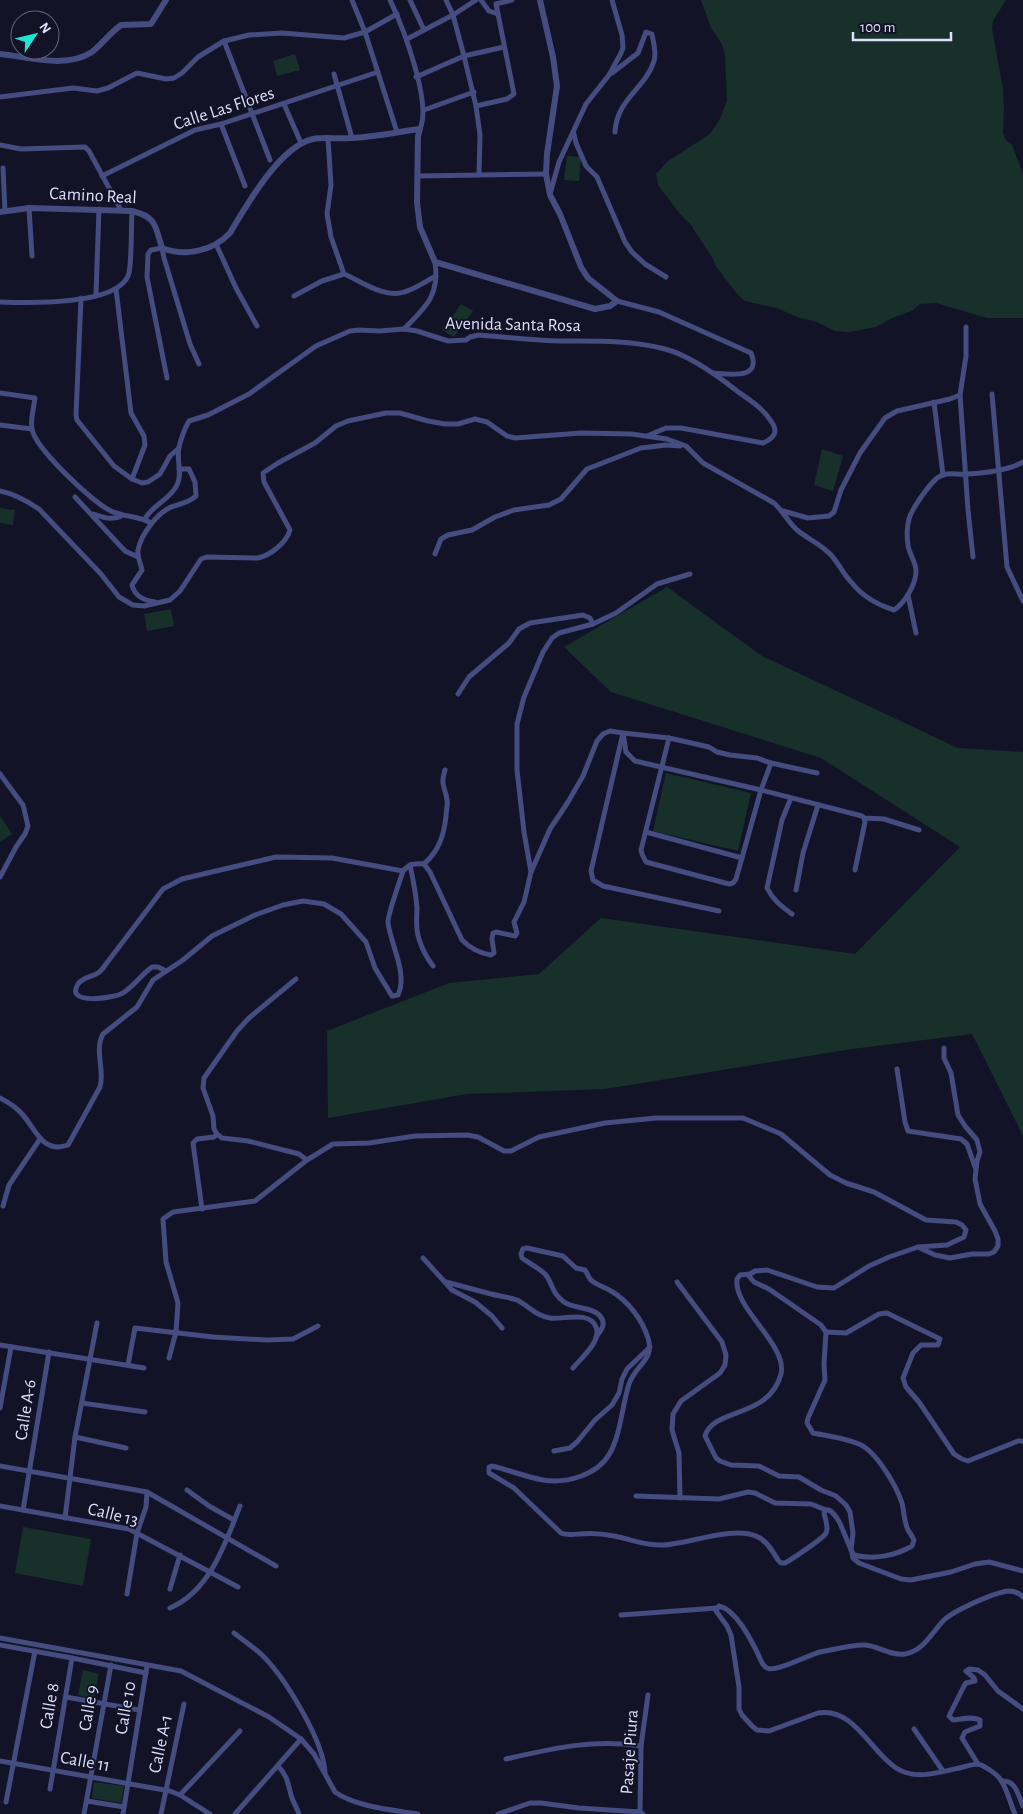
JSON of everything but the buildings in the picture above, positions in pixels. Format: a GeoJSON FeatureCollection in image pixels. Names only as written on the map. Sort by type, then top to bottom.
{"type":"FeatureCollection","features":[{"type":"Feature","properties":{"kind":"street"},"geometry":{"type":"LineString","coordinates":[[0,54],[52,61],[84,56],[93,51],[120,25],[151,24],[166,0]]}},
{"type":"Feature","properties":{"kind":"street"},"geometry":{"type":"LineString","coordinates":[[352,0],[365,32],[397,132]]}},
{"type":"Feature","properties":{"kind":"street"},"geometry":{"type":"LineString","coordinates":[[390,0],[407,40],[424,110],[424,121],[418,136],[417,202],[420,227],[435,262],[436,276],[434,292],[430,302],[404,329]]}},
{"type":"Feature","properties":{"kind":"street"},"geometry":{"type":"LineString","coordinates":[[410,0],[424,30]]}},
{"type":"Feature","properties":{"kind":"street"},"geometry":{"type":"LineString","coordinates":[[446,0],[453,15],[474,92],[480,135],[480,175]]}},
{"type":"Feature","properties":{"kind":"street"},"geometry":{"type":"LineString","coordinates":[[407,40],[476,0]]}},
{"type":"Feature","properties":{"kind":"street"},"geometry":{"type":"LineString","coordinates":[[480,0],[489,11],[498,14]]}},
{"type":"Feature","properties":{"kind":"street"},"geometry":{"type":"LineString","coordinates":[[476,106],[507,99],[514,94],[496,4],[512,0]]}},
{"type":"Feature","properties":{"kind":"street"},"geometry":{"type":"LineString","coordinates":[[540,0],[558,86],[547,154],[546,174],[551,198],[560,214],[580,263],[588,278],[617,301],[659,312],[751,353],[753,359],[752,366],[747,372],[740,375],[713,373]]}},
{"type":"Feature","properties":{"kind":"street"},"geometry":{"type":"LineString","coordinates":[[551,198],[559,162],[586,104],[609,75],[622,48],[622,35],[617,12],[612,0]]}},
{"type":"Feature","properties":{"kind":"street"},"geometry":{"type":"LineString","coordinates":[[0,97],[72,88],[97,91],[108,88],[137,73],[166,79],[174,78],[182,73],[198,57],[224,42],[248,35],[288,34],[344,38],[365,32],[397,14]]}},
{"type":"Feature","properties":{"kind":"street"},"geometry":{"type":"LineString","coordinates":[[609,75],[638,54],[646,32],[652,34],[655,52],[654,60],[650,70],[618,114],[615,132]]}},
{"type":"Feature","properties":{"kind":"street"},"geometry":{"type":"LineString","coordinates":[[224,42],[270,160]]}},
{"type":"Feature","properties":{"kind":"street"},"geometry":{"type":"LineString","coordinates":[[416,77],[464,56],[504,47]]}},
{"type":"Feature","properties":{"kind":"street"},"geometry":{"type":"LineString","coordinates":[[338,86],[378,72]]}},
{"type":"Feature","properties":{"kind":"street"},"geometry":{"type":"LineString","coordinates":[[334,74],[352,138]]}},
{"type":"Feature","properties":{"kind":"street","name":"Calle Las Flores"},"geometry":{"type":"LineString","coordinates":[[102,176],[195,130],[221,124],[338,86]]}},
{"type":"Feature","properties":{"kind":"street"},"geometry":{"type":"LineString","coordinates":[[424,110],[474,92]]}},
{"type":"Feature","properties":{"kind":"street"},"geometry":{"type":"LineString","coordinates":[[284,104],[301,143]]}},
{"type":"Feature","properties":{"kind":"street"},"geometry":{"type":"LineString","coordinates":[[221,124],[244,186]]}},
{"type":"Feature","properties":{"kind":"street"},"geometry":{"type":"LineString","coordinates":[[167,378],[147,277],[148,254],[151,250],[162,248],[172,252],[185,253],[216,244],[230,233],[256,190],[268,175],[301,143],[313,139],[352,138],[420,129]]}},
{"type":"Feature","properties":{"kind":"street"},"geometry":{"type":"LineString","coordinates":[[574,133],[576,143],[586,166],[597,177],[624,242],[645,264],[666,277]]}},
{"type":"Feature","properties":{"kind":"street"},"geometry":{"type":"LineString","coordinates":[[328,139],[331,185],[328,220],[330,237],[344,274]]}},
{"type":"Feature","properties":{"kind":"street"},"geometry":{"type":"LineString","coordinates":[[0,145],[21,149],[85,147],[121,210]]}},
{"type":"Feature","properties":{"kind":"street"},"geometry":{"type":"LineString","coordinates":[[2,211],[3,168]]}},
{"type":"Feature","properties":{"kind":"street"},"geometry":{"type":"LineString","coordinates":[[418,176],[546,174]]}},
{"type":"Feature","properties":{"kind":"street"},"geometry":{"type":"LineString","coordinates":[[29,208],[32,256]]}},
{"type":"Feature","properties":{"kind":"street","name":"Camino Real"},"geometry":{"type":"LineString","coordinates":[[2,211],[29,208],[99,209],[132,211],[146,214],[154,224],[162,248]]}},
{"type":"Feature","properties":{"kind":"street"},"geometry":{"type":"LineString","coordinates":[[96,294],[99,209]]}},
{"type":"Feature","properties":{"kind":"street"},"geometry":{"type":"LineString","coordinates":[[0,302],[57,303],[116,289],[123,284],[129,274],[132,211]]}},
{"type":"Feature","properties":{"kind":"street"},"geometry":{"type":"LineString","coordinates":[[216,244],[236,288],[257,326]]}},
{"type":"Feature","properties":{"kind":"street"},"geometry":{"type":"LineString","coordinates":[[162,248],[190,344],[199,364]]}},
{"type":"Feature","properties":{"kind":"street"},"geometry":{"type":"LineString","coordinates":[[435,262],[595,309],[610,306],[617,301]]}},
{"type":"Feature","properties":{"kind":"street"},"geometry":{"type":"LineString","coordinates":[[294,296],[322,281],[344,274],[380,290],[397,294],[405,292],[436,276]]}},
{"type":"Feature","properties":{"kind":"street"},"geometry":{"type":"LineString","coordinates":[[116,289],[131,413],[145,440],[145,445],[132,479]]}},
{"type":"Feature","properties":{"kind":"street"},"geometry":{"type":"LineString","coordinates":[[81,298],[77,420],[108,461],[142,484],[160,474],[170,456],[179,448]]}},
{"type":"Feature","properties":{"kind":"street"},"geometry":{"type":"LineString","coordinates":[[966,327],[966,356],[960,395],[973,556]]}},
{"type":"Feature","properties":{"kind":"street","name":"Avenida Santa Rosa"},"geometry":{"type":"LineString","coordinates":[[145,519],[148,512],[172,493],[177,485],[179,448],[190,421],[208,415],[249,394],[316,346],[350,331],[404,329],[417,330],[448,341],[466,340],[479,335],[562,341],[595,340],[664,349],[713,373],[758,407],[771,420],[775,428],[775,435],[771,440],[763,443],[681,428],[666,428],[645,436]]}},
{"type":"Feature","properties":{"kind":"street"},"geometry":{"type":"LineString","coordinates":[[0,393],[35,398],[32,429],[44,450],[87,494],[108,510],[121,516],[145,519],[151,523]]}},
{"type":"Feature","properties":{"kind":"street"},"geometry":{"type":"LineString","coordinates":[[992,394],[1007,567],[1023,601]]}},
{"type":"Feature","properties":{"kind":"street"},"geometry":{"type":"LineString","coordinates":[[783,511],[808,518],[829,516],[834,512],[841,490],[860,454],[885,418],[897,411],[960,395]]}},
{"type":"Feature","properties":{"kind":"street"},"geometry":{"type":"LineString","coordinates":[[934,402],[943,475]]}},
{"type":"Feature","properties":{"kind":"street"},"geometry":{"type":"LineString","coordinates":[[0,491],[29,502],[39,509],[101,574],[119,597],[133,604],[144,606],[170,600],[180,591],[201,560],[207,557],[258,558],[265,556],[286,539],[290,530],[264,482],[264,473],[278,463],[315,443],[336,426],[348,421],[386,413],[400,413],[445,424],[458,424],[475,419],[486,422],[507,436],[515,438],[581,433],[645,436],[667,439],[686,446],[703,463],[769,499],[783,511],[796,529],[816,541],[831,554],[852,584],[872,601],[894,610],[902,604],[908,595],[915,578],[916,569],[908,544],[909,517],[929,486],[947,473],[966,474],[1000,470],[1012,468],[1023,462]]}},
{"type":"Feature","properties":{"kind":"street"},"geometry":{"type":"LineString","coordinates":[[0,425],[32,429]]}},
{"type":"Feature","properties":{"kind":"street"},"geometry":{"type":"LineString","coordinates":[[435,554],[441,539],[448,535],[472,530],[495,517],[514,510],[549,505],[561,499],[587,469],[640,448],[666,445],[686,446]]}},
{"type":"Feature","properties":{"kind":"street"},"geometry":{"type":"LineString","coordinates":[[158,603],[143,600],[134,592],[132,585],[142,570],[138,549],[151,523],[170,508],[196,496],[195,482],[189,468],[179,469]]}},
{"type":"Feature","properties":{"kind":"street"},"geometry":{"type":"LineString","coordinates":[[75,497],[125,550],[138,557]]}},
{"type":"Feature","properties":{"kind":"street"},"geometry":{"type":"LineString","coordinates":[[92,514],[107,518],[121,516]]}},
{"type":"Feature","properties":{"kind":"street"},"geometry":{"type":"LineString","coordinates":[[531,872],[517,770],[517,724],[543,652],[552,638],[566,631],[593,624],[616,613],[657,584],[690,574]]}},
{"type":"Feature","properties":{"kind":"street"},"geometry":{"type":"LineString","coordinates":[[908,595],[916,633]]}},
{"type":"Feature","properties":{"kind":"street"},"geometry":{"type":"LineString","coordinates":[[458,694],[469,677],[509,644],[520,629],[530,623],[583,615],[590,618],[593,624]]}},
{"type":"Feature","properties":{"kind":"street"},"geometry":{"type":"LineString","coordinates":[[424,864],[430,872],[462,940],[468,946],[491,955],[494,953],[492,933],[516,936],[514,922],[524,902],[531,872],[550,828],[583,776],[597,741],[604,734],[610,731],[669,738],[708,747],[717,752],[757,758],[817,773]]}},
{"type":"Feature","properties":{"kind":"street"},"geometry":{"type":"LineString","coordinates":[[623,733],[626,752],[635,761],[762,790],[864,818],[884,819],[919,830]]}},
{"type":"Feature","properties":{"kind":"street"},"geometry":{"type":"LineString","coordinates":[[623,733],[591,871],[593,880],[603,886],[719,911]]}},
{"type":"Feature","properties":{"kind":"street"},"geometry":{"type":"LineString","coordinates":[[669,738],[641,850],[643,858],[646,862],[729,884],[733,883],[736,879],[771,763]]}},
{"type":"Feature","properties":{"kind":"street"},"geometry":{"type":"LineString","coordinates":[[0,1098],[22,1113],[40,1139],[48,1145],[60,1148],[68,1145],[100,1087],[102,1080],[100,1040],[103,1034],[137,1007],[153,980],[212,936],[255,915],[283,905],[304,901],[324,904],[342,914],[366,942],[375,968],[392,996],[395,996],[399,992],[400,987],[399,961],[388,922],[403,871],[414,863],[424,864],[434,856],[442,839],[447,801],[442,781],[445,770]]}},
{"type":"Feature","properties":{"kind":"street"},"geometry":{"type":"LineString","coordinates":[[0,774],[23,805],[28,826],[0,877]]}},
{"type":"Feature","properties":{"kind":"street"},"geometry":{"type":"LineString","coordinates":[[791,798],[782,820],[767,888],[772,898],[792,914]]}},
{"type":"Feature","properties":{"kind":"street"},"geometry":{"type":"LineString","coordinates":[[796,890],[802,853],[818,805]]}},
{"type":"Feature","properties":{"kind":"street"},"geometry":{"type":"LineString","coordinates":[[855,870],[865,822],[864,818]]}},
{"type":"Feature","properties":{"kind":"street"},"geometry":{"type":"LineString","coordinates":[[646,832],[742,858]]}},
{"type":"Feature","properties":{"kind":"street"},"geometry":{"type":"LineString","coordinates":[[166,971],[158,967],[152,967],[124,992],[102,999],[84,998],[78,995],[76,991],[80,982],[99,972],[106,964],[163,889],[182,879],[276,857],[332,858],[403,871]]}},
{"type":"Feature","properties":{"kind":"street"},"geometry":{"type":"LineString","coordinates":[[410,865],[417,907],[416,926],[425,954],[433,966]]}},
{"type":"Feature","properties":{"kind":"street"},"geometry":{"type":"LineString","coordinates":[[296,979],[249,1018],[237,1031],[204,1078],[203,1088],[213,1116],[214,1129],[222,1138],[248,1141],[299,1154],[307,1160]]}},
{"type":"Feature","properties":{"kind":"street"},"geometry":{"type":"LineString","coordinates":[[918,1247],[935,1255],[950,1258],[972,1254],[989,1254],[994,1252],[998,1246],[998,1239],[980,1204],[975,1179],[980,1152],[977,1140],[964,1126],[958,1114],[951,1073],[944,1058],[944,1048]]}},
{"type":"Feature","properties":{"kind":"street"},"geometry":{"type":"LineString","coordinates":[[897,1069],[908,1131],[961,1139],[969,1150],[976,1170]]}},
{"type":"Feature","properties":{"kind":"street"},"geometry":{"type":"LineString","coordinates":[[169,1358],[176,1332],[178,1304],[166,1262],[163,1219],[173,1212],[255,1201],[307,1160],[333,1144],[369,1144],[415,1136],[467,1135],[478,1137],[504,1151],[511,1151],[539,1137],[605,1123],[656,1118],[743,1118],[781,1134],[830,1175],[874,1192],[926,1220],[956,1222],[966,1230],[964,1237],[958,1241],[947,1245],[918,1247],[869,1266],[834,1288],[817,1287],[766,1270],[740,1275],[737,1279],[737,1289],[779,1356],[781,1372],[776,1387],[768,1397],[742,1413],[714,1423],[708,1428],[705,1436],[716,1458],[731,1465],[759,1466],[779,1476],[799,1477],[821,1490],[836,1496],[846,1505],[850,1512],[853,1533],[853,1558],[859,1563],[901,1579],[911,1580],[989,1562],[1023,1571]]}},
{"type":"Feature","properties":{"kind":"street"},"geometry":{"type":"LineString","coordinates":[[202,1209],[193,1143],[197,1139],[214,1137],[218,1134]]}},
{"type":"Feature","properties":{"kind":"street"},"geometry":{"type":"LineString","coordinates":[[3,1206],[10,1185],[40,1139]]}},
{"type":"Feature","properties":{"kind":"street"},"geometry":{"type":"LineString","coordinates":[[573,1368],[603,1327],[603,1320],[600,1315],[594,1312],[568,1304],[561,1299],[554,1292],[544,1273],[522,1258],[523,1249],[527,1248],[563,1256],[576,1268],[585,1270],[591,1280],[612,1291],[639,1318],[650,1346],[649,1355],[630,1382],[618,1432],[610,1452],[604,1462],[595,1469],[587,1474],[561,1480],[544,1480],[492,1466],[489,1467],[489,1473],[514,1488],[552,1526],[567,1536],[580,1534],[614,1536],[648,1546],[656,1546],[704,1537],[746,1534],[757,1536],[764,1540],[778,1560],[783,1563],[824,1536],[827,1530],[824,1515],[826,1510]]}},
{"type":"Feature","properties":{"kind":"street"},"geometry":{"type":"LineString","coordinates":[[423,1258],[452,1290],[475,1302],[492,1316],[502,1328]]}},
{"type":"Feature","properties":{"kind":"street"},"geometry":{"type":"LineString","coordinates":[[636,1496],[719,1498],[748,1492],[774,1503],[811,1504],[831,1510],[836,1514],[846,1543],[854,1555],[883,1557],[906,1550],[912,1546],[914,1540],[908,1530],[902,1502],[896,1488],[867,1449],[847,1440],[813,1433],[809,1429],[808,1418],[825,1380],[826,1332],[821,1325],[769,1289],[749,1279],[750,1274]]}},
{"type":"Feature","properties":{"kind":"street"},"geometry":{"type":"LineString","coordinates":[[446,1282],[508,1297],[519,1301],[538,1315],[548,1318],[588,1318],[596,1326],[596,1337]]}},
{"type":"Feature","properties":{"kind":"street"},"geometry":{"type":"LineString","coordinates":[[678,1282],[722,1342],[726,1355],[725,1365],[720,1373],[681,1401],[673,1414],[672,1430],[679,1453],[680,1498]]}},
{"type":"Feature","properties":{"kind":"street"},"geometry":{"type":"LineString","coordinates":[[826,1332],[846,1333],[879,1314],[887,1313],[936,1336],[940,1339],[938,1345],[921,1345],[913,1353],[903,1378],[906,1387],[919,1402],[954,1454],[962,1460],[968,1461],[1018,1441],[1023,1441]]}},
{"type":"Feature","properties":{"kind":"street"},"geometry":{"type":"LineString","coordinates":[[65,1518],[75,1437],[97,1323]]}},
{"type":"Feature","properties":{"kind":"street"},"geometry":{"type":"LineString","coordinates":[[128,1365],[134,1328],[213,1337],[267,1340],[293,1339],[318,1326]]}},
{"type":"Feature","properties":{"kind":"street"},"geometry":{"type":"LineString","coordinates":[[0,1345],[144,1368]]}},
{"type":"Feature","properties":{"kind":"street"},"geometry":{"type":"LineString","coordinates":[[0,1408],[11,1346]]}},
{"type":"Feature","properties":{"kind":"street"},"geometry":{"type":"LineString","coordinates":[[554,1451],[570,1448],[595,1420],[612,1405],[627,1369],[650,1346]]}},
{"type":"Feature","properties":{"kind":"street","name":"Calle A-6"},"geometry":{"type":"LineString","coordinates":[[23,1510],[49,1352]]}},
{"type":"Feature","properties":{"kind":"street"},"geometry":{"type":"LineString","coordinates":[[82,1403],[144,1412]]}},
{"type":"Feature","properties":{"kind":"street"},"geometry":{"type":"LineString","coordinates":[[75,1437],[126,1448]]}},
{"type":"Feature","properties":{"kind":"street"},"geometry":{"type":"LineString","coordinates":[[0,1466],[147,1492],[276,1566]]}},
{"type":"Feature","properties":{"kind":"street"},"geometry":{"type":"LineString","coordinates":[[188,1490],[209,1506],[234,1520]]}},
{"type":"Feature","properties":{"kind":"street"},"geometry":{"type":"LineString","coordinates":[[127,1594],[137,1533],[146,1507],[147,1492]]}},
{"type":"Feature","properties":{"kind":"street","name":"Calle 13"},"geometry":{"type":"LineString","coordinates":[[0,1506],[129,1529],[238,1587]]}},
{"type":"Feature","properties":{"kind":"street"},"geometry":{"type":"LineString","coordinates":[[170,1608],[183,1601],[202,1585],[210,1572],[240,1506]]}},
{"type":"Feature","properties":{"kind":"street"},"geometry":{"type":"LineString","coordinates":[[170,1589],[180,1555]]}},
{"type":"Feature","properties":{"kind":"street"},"geometry":{"type":"LineString","coordinates":[[620,1615],[723,1607],[748,1634],[762,1663],[767,1668],[775,1670],[804,1657],[858,1645],[879,1648],[890,1654],[905,1654],[917,1650],[944,1620],[972,1603],[1006,1592],[1014,1592],[1023,1597]]}},
{"type":"Feature","properties":{"kind":"street"},"geometry":{"type":"LineString","coordinates":[[717,1608],[718,1615],[727,1626],[731,1635],[739,1687],[739,1709],[742,1715],[757,1730],[769,1731],[818,1713],[831,1712],[844,1717],[851,1723],[895,1768],[912,1774],[924,1775],[978,1764]]}},
{"type":"Feature","properties":{"kind":"street"},"geometry":{"type":"LineString","coordinates":[[234,1633],[262,1655],[288,1688],[304,1713],[324,1761],[325,1772]]}},
{"type":"Feature","properties":{"kind":"street"},"geometry":{"type":"LineString","coordinates":[[0,1638],[180,1671],[269,1717],[301,1739],[314,1754],[340,1796],[361,1803],[418,1814]]}},
{"type":"Feature","properties":{"kind":"street"},"geometry":{"type":"LineString","coordinates":[[0,1646],[111,1665],[146,1673]]}},
{"type":"Feature","properties":{"kind":"street"},"geometry":{"type":"LineString","coordinates":[[6,1802],[35,1651]]}},
{"type":"Feature","properties":{"kind":"street","name":"Calle 8"},"geometry":{"type":"LineString","coordinates":[[50,1789],[72,1658]]}},
{"type":"Feature","properties":{"kind":"street","name":"Calle 9"},"geometry":{"type":"LineString","coordinates":[[84,1814],[111,1665]]}},
{"type":"Feature","properties":{"kind":"street","name":"Calle 10"},"geometry":{"type":"LineString","coordinates":[[123,1814],[147,1666]]}},
{"type":"Feature","properties":{"kind":"street"},"geometry":{"type":"LineString","coordinates":[[1015,1814],[1002,1781],[996,1774],[978,1764],[962,1738],[965,1732],[980,1726],[980,1720],[977,1718],[966,1718],[953,1720],[949,1716],[964,1686],[975,1681],[966,1671],[969,1669],[978,1670],[985,1675],[998,1691],[1023,1709]]}},
{"type":"Feature","properties":{"kind":"street","name":"Pasaje Piura"},"geometry":{"type":"LineString","coordinates":[[642,1813],[641,1746],[648,1695]]}},
{"type":"Feature","properties":{"kind":"street"},"geometry":{"type":"LineString","coordinates":[[66,1697],[139,1710]]}},
{"type":"Feature","properties":{"kind":"street","name":"Calle A-1"},"geometry":{"type":"LineString","coordinates":[[161,1814],[184,1704]]}},
{"type":"Feature","properties":{"kind":"street"},"geometry":{"type":"LineString","coordinates":[[914,1729],[943,1771]]}},
{"type":"Feature","properties":{"kind":"street"},"geometry":{"type":"LineString","coordinates":[[180,1795],[240,1731]]}},
{"type":"Feature","properties":{"kind":"street"},"geometry":{"type":"LineString","coordinates":[[235,1814],[301,1739]]}},
{"type":"Feature","properties":{"kind":"street"},"geometry":{"type":"LineString","coordinates":[[506,1759],[567,1746],[592,1743],[641,1746]]}},
{"type":"Feature","properties":{"kind":"street","name":"Calle 11"},"geometry":{"type":"LineString","coordinates":[[0,1761],[165,1790],[180,1795],[210,1814]]}},
{"type":"Feature","properties":{"kind":"street"},"geometry":{"type":"LineString","coordinates":[[278,1766],[288,1779],[292,1797],[299,1814]]}},
{"type":"Feature","properties":{"kind":"street"},"geometry":{"type":"LineString","coordinates":[[1002,1781],[1008,1780],[1013,1784],[1023,1806]]}},
{"type":"Feature","properties":{"kind":"street"},"geometry":{"type":"LineString","coordinates":[[87,1801],[124,1807]]}},
{"type":"Feature","properties":{"kind":"street"},"geometry":{"type":"LineString","coordinates":[[498,1814],[530,1803],[642,1813]]}},
{"type":"Feature","properties":{"kind":"green space"},"geometry":{"type":"Polygon","coordinates":[[[701,0],[1006,0],[993,21],[992,29],[1003,89],[1003,133],[1006,140],[1012,145],[1023,174],[1023,318],[987,318],[936,303],[920,304],[912,311],[892,318],[876,327],[849,332],[835,331],[817,322],[797,317],[777,308],[745,301],[738,295],[715,265],[691,225],[679,213],[658,185],[656,174],[668,161],[710,134],[719,121],[727,101],[725,55],[722,44],[711,28],[701,0]]]}},
{"type":"Feature","properties":{"kind":"green space"},"geometry":{"type":"Polygon","coordinates":[[[295,54],[300,70],[277,76],[273,61],[295,54]]]}},
{"type":"Feature","properties":{"kind":"green space"},"geometry":{"type":"Polygon","coordinates":[[[567,156],[581,157],[579,181],[564,180],[567,156]]]}},
{"type":"Feature","properties":{"kind":"green space"},"geometry":{"type":"Polygon","coordinates":[[[461,304],[473,311],[454,337],[442,330],[461,304]]]}},
{"type":"Feature","properties":{"kind":"green space"},"geometry":{"type":"Polygon","coordinates":[[[822,449],[843,456],[833,491],[814,485],[822,449]]]}},
{"type":"Feature","properties":{"kind":"green space"},"geometry":{"type":"Polygon","coordinates":[[[0,508],[15,510],[13,525],[0,523],[0,508]]]}},
{"type":"Feature","properties":{"kind":"green space"},"geometry":{"type":"Polygon","coordinates":[[[667,587],[762,656],[958,748],[1023,752],[1023,1136],[972,1034],[852,1049],[605,1089],[467,1094],[328,1118],[327,1031],[449,983],[539,974],[601,918],[855,954],[960,847],[821,758],[611,692],[564,647],[667,587]]]}},
{"type":"Feature","properties":{"kind":"green space"},"geometry":{"type":"Polygon","coordinates":[[[171,609],[174,626],[147,631],[144,614],[171,609]]]}},
{"type":"Feature","properties":{"kind":"green space"},"geometry":{"type":"Polygon","coordinates":[[[666,773],[751,793],[738,851],[653,831],[666,773]]]}},
{"type":"Feature","properties":{"kind":"green space"},"geometry":{"type":"Polygon","coordinates":[[[0,816],[12,834],[0,842],[0,816]]]}},
{"type":"Feature","properties":{"kind":"green space"},"geometry":{"type":"Polygon","coordinates":[[[23,1527],[91,1539],[83,1586],[15,1573],[23,1527]]]}},
{"type":"Feature","properties":{"kind":"green space"},"geometry":{"type":"Polygon","coordinates":[[[83,1670],[99,1674],[94,1699],[78,1695],[83,1670]]]}},
{"type":"Feature","properties":{"kind":"green space"},"geometry":{"type":"Polygon","coordinates":[[[94,1782],[124,1786],[121,1803],[92,1798],[94,1782]]]}}]}
